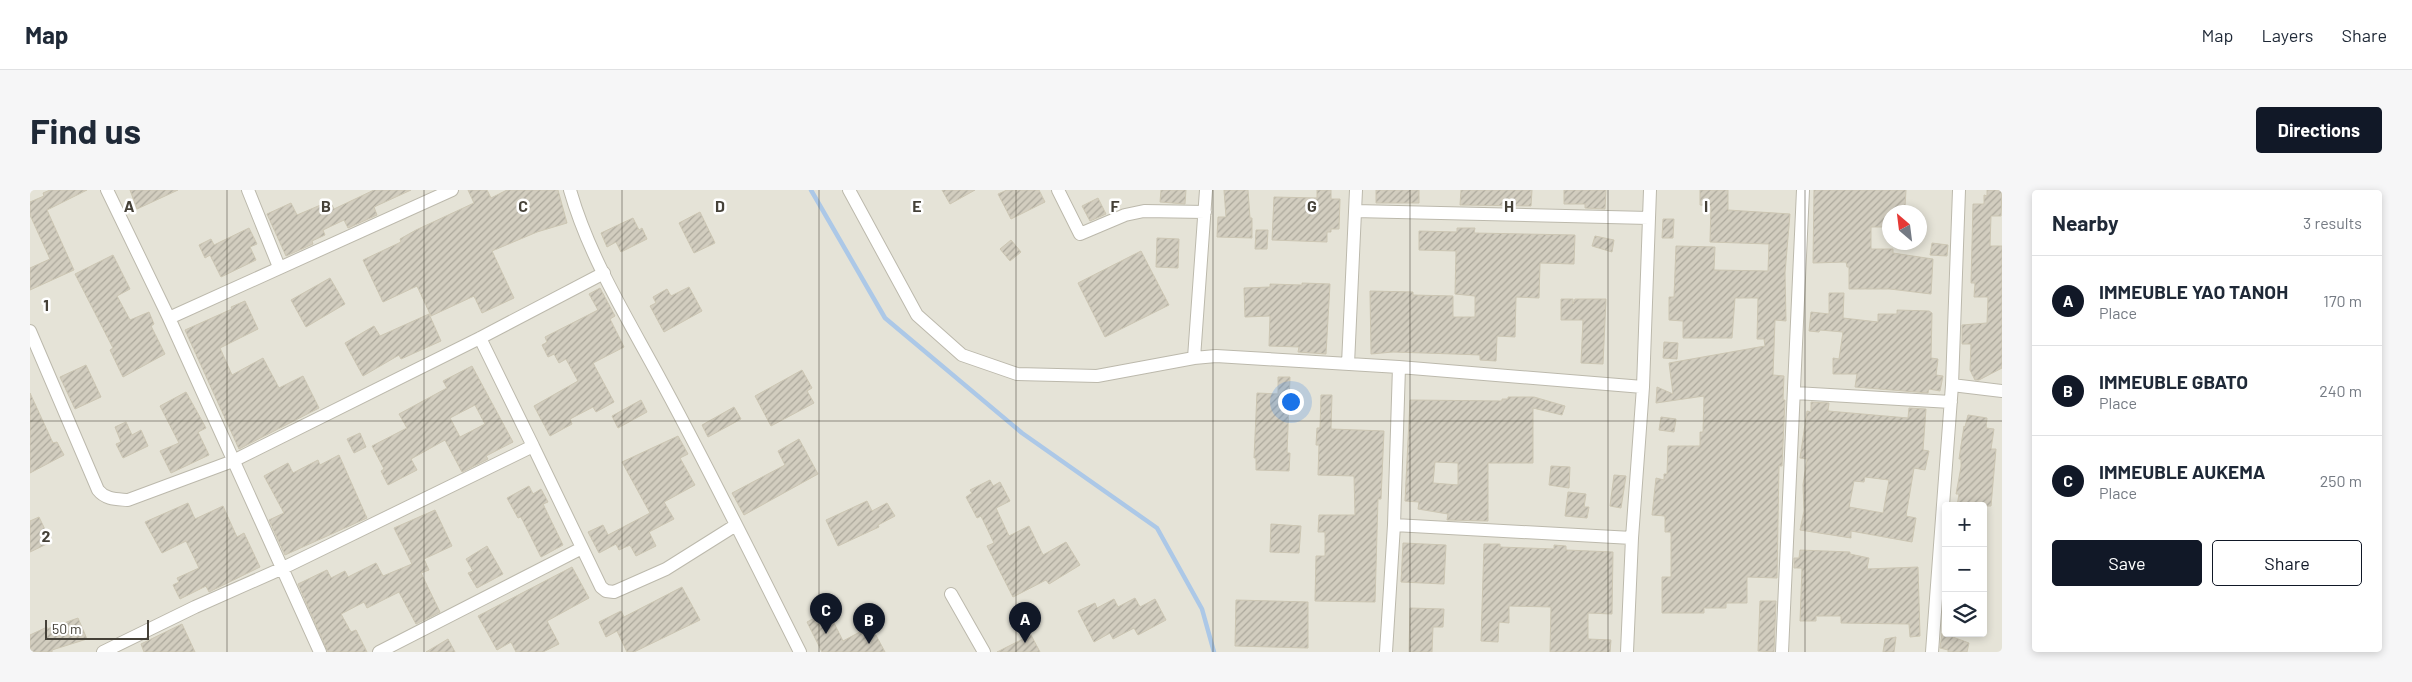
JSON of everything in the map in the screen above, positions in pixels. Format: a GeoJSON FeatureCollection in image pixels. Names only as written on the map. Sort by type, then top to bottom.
{"type":"FeatureCollection","features":[{"type":"Feature","properties":{"kind":"street"},"geometry":{"type":"LineString","coordinates":[[107,190],[169,318],[320,652]]}},
{"type":"Feature","properties":{"kind":"street"},"geometry":{"type":"LineString","coordinates":[[248,190],[278,267]]}},
{"type":"Feature","properties":{"kind":"street"},"geometry":{"type":"LineString","coordinates":[[169,318],[278,267],[452,190]]}},
{"type":"Feature","properties":{"kind":"street"},"geometry":{"type":"LineString","coordinates":[[570,190],[577,214],[604,273],[800,652]]}},
{"type":"Feature","properties":{"kind":"street"},"geometry":{"type":"LineString","coordinates":[[849,190],[917,315],[962,355],[1017,374],[1097,376],[1194,358],[1216,356],[1399,367],[1644,387]]}},
{"type":"Feature","properties":{"kind":"street"},"geometry":{"type":"LineString","coordinates":[[1058,190],[1080,234],[1125,215],[1144,211],[1205,212]]}},
{"type":"Feature","properties":{"kind":"street"},"geometry":{"type":"LineString","coordinates":[[1194,358],[1206,190]]}},
{"type":"Feature","properties":{"kind":"street"},"geometry":{"type":"LineString","coordinates":[[1348,364],[1356,190]]}},
{"type":"Feature","properties":{"kind":"street"},"geometry":{"type":"LineString","coordinates":[[1627,652],[1632,538],[1644,387],[1650,190]]}},
{"type":"Feature","properties":{"kind":"street"},"geometry":{"type":"LineString","coordinates":[[1782,652],[1803,190]]}},
{"type":"Feature","properties":{"kind":"street"},"geometry":{"type":"LineString","coordinates":[[1932,652],[1952,385],[1959,190]]}},
{"type":"Feature","properties":{"kind":"street"},"geometry":{"type":"LineString","coordinates":[[1355,211],[1649,218]]}},
{"type":"Feature","properties":{"kind":"street"},"geometry":{"type":"LineString","coordinates":[[30,331],[98,490],[103,496],[128,500],[234,461],[480,338],[604,273]]}},
{"type":"Feature","properties":{"kind":"street"},"geometry":{"type":"LineString","coordinates":[[480,338],[601,587],[606,591],[614,592],[666,569],[736,525]]}},
{"type":"Feature","properties":{"kind":"street"},"geometry":{"type":"LineString","coordinates":[[1386,652],[1394,525],[1399,367]]}},
{"type":"Feature","properties":{"kind":"street"},"geometry":{"type":"LineString","coordinates":[[1952,385],[2002,391]]}},
{"type":"Feature","properties":{"kind":"street"},"geometry":{"type":"LineString","coordinates":[[1795,393],[1951,402]]}},
{"type":"Feature","properties":{"kind":"street"},"geometry":{"type":"LineString","coordinates":[[103,652],[196,606],[283,568],[533,446]]}},
{"type":"Feature","properties":{"kind":"street"},"geometry":{"type":"LineString","coordinates":[[1394,525],[1632,538]]}},
{"type":"Feature","properties":{"kind":"street"},"geometry":{"type":"LineString","coordinates":[[379,652],[582,548]]}},
{"type":"Feature","properties":{"kind":"street"},"geometry":{"type":"LineString","coordinates":[[951,594],[984,652]]}},
{"type":"Feature","properties":{"kind":"shaded area"},"geometry":{"type":"Polygon","coordinates":[[[30,190],[2002,190],[2002,652],[30,652],[30,190]]]}},
{"type":"Feature","properties":{"kind":"building"},"geometry":{"type":"Polygon","coordinates":[[[50,190],[87,190],[47,210],[74,270],[30,290],[30,268],[50,259],[30,215],[30,202],[44,196],[43,193],[50,190]]]}},
{"type":"Feature","properties":{"kind":"building"},"geometry":{"type":"Polygon","coordinates":[[[130,190],[178,190],[137,209],[130,190]]]}},
{"type":"Feature","properties":{"kind":"building"},"geometry":{"type":"Polygon","coordinates":[[[374,190],[411,190],[374,207],[377,215],[348,228],[344,220],[323,230],[325,235],[312,241],[313,244],[286,256],[267,214],[291,203],[297,215],[330,201],[334,209],[374,190]]]}},
{"type":"Feature","properties":{"kind":"building"},"geometry":{"type":"Polygon","coordinates":[[[468,190],[487,190],[491,198],[507,190],[558,190],[567,223],[537,232],[492,251],[514,298],[482,313],[474,296],[431,316],[417,286],[383,302],[363,260],[401,242],[400,239],[416,230],[474,203],[468,190]]]}},
{"type":"Feature","properties":{"kind":"building"},"geometry":{"type":"Polygon","coordinates":[[[942,190],[975,190],[950,204],[942,190]]]}},
{"type":"Feature","properties":{"kind":"building"},"geometry":{"type":"Polygon","coordinates":[[[1007,190],[1039,190],[1045,202],[1011,219],[998,194],[1007,190]]]}},
{"type":"Feature","properties":{"kind":"building"},"geometry":{"type":"Polygon","coordinates":[[[1161,190],[1186,190],[1185,204],[1160,202],[1161,190]]]}},
{"type":"Feature","properties":{"kind":"building"},"geometry":{"type":"Polygon","coordinates":[[[1224,190],[1248,190],[1250,218],[1252,218],[1252,238],[1217,237],[1218,217],[1226,217],[1224,190]]]}},
{"type":"Feature","properties":{"kind":"building"},"geometry":{"type":"Polygon","coordinates":[[[1317,190],[1331,190],[1331,199],[1340,199],[1339,229],[1331,229],[1331,232],[1327,232],[1327,242],[1272,240],[1274,197],[1317,198],[1317,190]]]}},
{"type":"Feature","properties":{"kind":"building"},"geometry":{"type":"Polygon","coordinates":[[[1376,190],[1419,190],[1419,203],[1376,203],[1376,190]]]}},
{"type":"Feature","properties":{"kind":"building"},"geometry":{"type":"Polygon","coordinates":[[[1461,190],[1532,190],[1531,206],[1460,205],[1461,190]]]}},
{"type":"Feature","properties":{"kind":"building"},"geometry":{"type":"Polygon","coordinates":[[[1564,190],[1606,190],[1605,209],[1585,208],[1585,204],[1564,204],[1564,190]]]}},
{"type":"Feature","properties":{"kind":"building"},"geometry":{"type":"Polygon","coordinates":[[[1700,190],[1728,190],[1728,210],[1790,214],[1785,273],[1786,321],[1775,320],[1773,375],[1784,376],[1783,400],[1785,400],[1782,466],[1779,466],[1777,578],[1747,577],[1747,603],[1726,603],[1726,608],[1704,608],[1704,613],[1662,613],[1662,577],[1671,577],[1671,532],[1665,532],[1665,516],[1652,515],[1656,478],[1664,480],[1664,474],[1667,474],[1668,446],[1700,446],[1700,432],[1703,432],[1704,396],[1656,403],[1657,387],[1673,394],[1669,363],[1765,346],[1764,339],[1757,339],[1758,298],[1735,298],[1732,338],[1683,338],[1683,321],[1669,320],[1669,297],[1674,297],[1676,246],[1715,247],[1714,270],[1768,271],[1769,244],[1710,242],[1711,206],[1700,205],[1700,190]]]}},
{"type":"Feature","properties":{"kind":"building"},"geometry":{"type":"Polygon","coordinates":[[[1814,190],[1906,190],[1905,205],[1882,205],[1882,227],[1871,227],[1871,249],[1893,250],[1893,253],[1933,259],[1931,294],[1890,289],[1849,289],[1849,267],[1847,267],[1846,262],[1813,263],[1814,190]]]}},
{"type":"Feature","properties":{"kind":"building"},"geometry":{"type":"Polygon","coordinates":[[[1987,190],[2002,190],[2001,216],[1991,216],[1990,246],[2002,246],[2002,368],[1979,380],[1975,380],[1970,370],[1971,344],[1962,344],[1962,325],[1987,323],[1988,297],[1974,297],[1975,283],[1971,283],[1973,204],[1984,204],[1984,195],[1987,196],[1987,190]]]}},
{"type":"Feature","properties":{"kind":"building"},"geometry":{"type":"Polygon","coordinates":[[[1098,198],[1106,214],[1090,221],[1082,206],[1098,198]]]}},
{"type":"Feature","properties":{"kind":"building"},"geometry":{"type":"Polygon","coordinates":[[[700,212],[715,243],[694,253],[679,223],[700,212]]]}},
{"type":"Feature","properties":{"kind":"building"},"geometry":{"type":"Polygon","coordinates":[[[633,218],[639,230],[642,228],[647,239],[621,252],[616,242],[607,247],[601,233],[633,218]]]}},
{"type":"Feature","properties":{"kind":"building"},"geometry":{"type":"Polygon","coordinates":[[[1663,219],[1674,219],[1673,238],[1662,238],[1663,219]]]}},
{"type":"Feature","properties":{"kind":"building"},"geometry":{"type":"Polygon","coordinates":[[[249,228],[257,244],[250,247],[256,260],[221,277],[210,255],[205,258],[199,245],[211,239],[214,245],[249,228]]]}},
{"type":"Feature","properties":{"kind":"building"},"geometry":{"type":"Polygon","coordinates":[[[1457,228],[1475,228],[1474,233],[1575,235],[1574,264],[1540,263],[1539,298],[1516,297],[1515,337],[1497,336],[1496,361],[1480,360],[1480,355],[1393,352],[1371,354],[1370,291],[1413,292],[1413,295],[1453,296],[1453,317],[1475,317],[1475,296],[1455,294],[1456,251],[1419,250],[1419,231],[1457,232],[1457,228]]]}},
{"type":"Feature","properties":{"kind":"building"},"geometry":{"type":"Polygon","coordinates":[[[1256,230],[1268,230],[1267,249],[1255,249],[1256,230]]]}},
{"type":"Feature","properties":{"kind":"building"},"geometry":{"type":"Polygon","coordinates":[[[1595,236],[1614,240],[1612,252],[1592,246],[1595,236]]]}},
{"type":"Feature","properties":{"kind":"building"},"geometry":{"type":"Polygon","coordinates":[[[1157,238],[1179,239],[1178,268],[1156,267],[1157,238]]]}},
{"type":"Feature","properties":{"kind":"building"},"geometry":{"type":"Polygon","coordinates":[[[1011,240],[1021,252],[1010,261],[1000,249],[1011,240]]]}},
{"type":"Feature","properties":{"kind":"building"},"geometry":{"type":"Polygon","coordinates":[[[1932,243],[1948,245],[1947,256],[1930,255],[1932,243]]]}},
{"type":"Feature","properties":{"kind":"building"},"geometry":{"type":"Polygon","coordinates":[[[1141,251],[1169,305],[1105,337],[1078,283],[1141,251]]]}},
{"type":"Feature","properties":{"kind":"building"},"geometry":{"type":"Polygon","coordinates":[[[113,255],[130,289],[117,296],[130,320],[149,312],[154,324],[151,326],[165,354],[123,377],[110,350],[113,348],[75,274],[113,255]]]}},
{"type":"Feature","properties":{"kind":"building"},"geometry":{"type":"Polygon","coordinates":[[[330,278],[345,304],[306,327],[291,300],[330,278]]]}},
{"type":"Feature","properties":{"kind":"building"},"geometry":{"type":"Polygon","coordinates":[[[1302,283],[1330,284],[1326,354],[1298,352],[1299,347],[1269,346],[1270,316],[1245,317],[1244,288],[1270,287],[1270,284],[1302,285],[1302,283]]]}},
{"type":"Feature","properties":{"kind":"building"},"geometry":{"type":"Polygon","coordinates":[[[689,287],[702,311],[664,332],[650,306],[656,303],[653,297],[667,289],[671,296],[689,287]]]}},
{"type":"Feature","properties":{"kind":"building"},"geometry":{"type":"Polygon","coordinates":[[[600,288],[615,316],[610,319],[624,347],[593,363],[614,402],[596,412],[593,407],[570,419],[572,424],[550,436],[534,406],[578,381],[566,359],[559,363],[554,354],[548,357],[542,345],[547,342],[545,337],[598,310],[589,294],[600,288]]]}},
{"type":"Feature","properties":{"kind":"building"},"geometry":{"type":"Polygon","coordinates":[[[1829,293],[1844,293],[1843,318],[1878,322],[1878,314],[1897,314],[1897,310],[1929,311],[1932,313],[1931,358],[1938,359],[1936,375],[1943,376],[1940,391],[1929,389],[1928,393],[1855,387],[1857,374],[1833,374],[1833,358],[1839,359],[1843,332],[1809,331],[1811,312],[1829,314],[1829,293]]]}},
{"type":"Feature","properties":{"kind":"building"},"geometry":{"type":"Polygon","coordinates":[[[1561,299],[1573,299],[1573,304],[1575,299],[1606,299],[1603,364],[1581,363],[1583,320],[1561,320],[1561,299]]]}},
{"type":"Feature","properties":{"kind":"building"},"geometry":{"type":"Polygon","coordinates":[[[245,301],[258,329],[220,348],[232,375],[263,358],[279,388],[303,376],[319,408],[239,449],[185,330],[232,309],[231,307],[245,301]]]}},
{"type":"Feature","properties":{"kind":"building"},"geometry":{"type":"Polygon","coordinates":[[[429,314],[441,341],[401,359],[399,355],[363,376],[345,343],[374,326],[380,336],[429,314]]]}},
{"type":"Feature","properties":{"kind":"building"},"geometry":{"type":"Polygon","coordinates":[[[1664,342],[1678,343],[1677,359],[1663,358],[1664,342]]]}},
{"type":"Feature","properties":{"kind":"building"},"geometry":{"type":"Polygon","coordinates":[[[86,365],[101,397],[75,409],[60,377],[86,365]]]}},
{"type":"Feature","properties":{"kind":"building"},"geometry":{"type":"Polygon","coordinates":[[[472,366],[513,442],[486,456],[488,459],[462,472],[445,440],[411,459],[417,470],[388,485],[381,471],[384,469],[372,446],[407,428],[399,414],[447,388],[443,381],[472,366]],[[475,405],[450,418],[460,437],[485,424],[475,405]]]}},
{"type":"Feature","properties":{"kind":"building"},"geometry":{"type":"Polygon","coordinates":[[[802,370],[812,388],[807,391],[814,403],[771,426],[755,396],[802,370]]]}},
{"type":"Feature","properties":{"kind":"building"},"geometry":{"type":"Polygon","coordinates":[[[1278,377],[1290,377],[1287,453],[1290,453],[1289,471],[1256,470],[1256,458],[1254,458],[1257,393],[1278,394],[1278,377]]]}},
{"type":"Feature","properties":{"kind":"building"},"geometry":{"type":"Polygon","coordinates":[[[186,392],[206,428],[198,432],[209,455],[171,473],[160,451],[179,443],[160,406],[186,392]]]}},
{"type":"Feature","properties":{"kind":"building"},"geometry":{"type":"Polygon","coordinates":[[[30,393],[53,443],[57,442],[64,455],[30,473],[30,393]]]}},
{"type":"Feature","properties":{"kind":"building"},"geometry":{"type":"Polygon","coordinates":[[[1321,395],[1332,395],[1331,429],[1384,431],[1381,499],[1378,499],[1375,602],[1315,601],[1316,556],[1325,556],[1325,532],[1318,532],[1319,515],[1355,515],[1354,476],[1318,475],[1319,445],[1316,445],[1317,428],[1320,428],[1321,395]]]}},
{"type":"Feature","properties":{"kind":"building"},"geometry":{"type":"Polygon","coordinates":[[[1508,397],[1534,397],[1565,406],[1562,415],[1533,408],[1533,463],[1488,463],[1488,521],[1447,520],[1448,514],[1418,509],[1419,502],[1405,501],[1410,400],[1502,401],[1502,399],[1508,399],[1508,397]],[[1435,462],[1433,483],[1458,485],[1458,463],[1435,462]]]}},
{"type":"Feature","properties":{"kind":"building"},"geometry":{"type":"Polygon","coordinates":[[[641,400],[647,412],[618,428],[612,416],[641,400]]]}},
{"type":"Feature","properties":{"kind":"building"},"geometry":{"type":"Polygon","coordinates":[[[1811,402],[1829,403],[1828,411],[1908,418],[1909,408],[1926,409],[1923,450],[1929,451],[1925,470],[1914,468],[1906,516],[1916,518],[1912,542],[1851,531],[1851,538],[1800,530],[1804,511],[1803,485],[1807,459],[1800,458],[1807,411],[1811,412],[1811,402]],[[1865,477],[1864,482],[1854,481],[1849,507],[1883,513],[1889,480],[1865,477]]]}},
{"type":"Feature","properties":{"kind":"building"},"geometry":{"type":"Polygon","coordinates":[[[734,407],[741,419],[708,437],[702,425],[734,407]]]}},
{"type":"Feature","properties":{"kind":"building"},"geometry":{"type":"Polygon","coordinates":[[[1968,415],[1987,418],[1986,428],[1994,429],[1991,449],[1996,449],[1991,506],[1987,506],[1987,502],[1958,502],[1959,494],[1956,494],[1961,467],[1961,459],[1959,459],[1968,415]]]}},
{"type":"Feature","properties":{"kind":"building"},"geometry":{"type":"Polygon","coordinates":[[[1661,417],[1676,419],[1674,432],[1659,430],[1661,417]]]}},
{"type":"Feature","properties":{"kind":"building"},"geometry":{"type":"Polygon","coordinates":[[[126,422],[132,435],[141,430],[148,446],[123,458],[116,444],[121,442],[115,427],[126,422]]]}},
{"type":"Feature","properties":{"kind":"building"},"geometry":{"type":"Polygon","coordinates":[[[360,433],[366,447],[354,453],[347,439],[360,433]]]}},
{"type":"Feature","properties":{"kind":"building"},"geometry":{"type":"Polygon","coordinates":[[[678,436],[688,454],[680,458],[695,485],[664,502],[674,519],[649,532],[656,546],[636,556],[630,545],[619,550],[616,544],[599,553],[588,532],[603,525],[608,535],[650,513],[622,462],[678,436]]]}},
{"type":"Feature","properties":{"kind":"building"},"geometry":{"type":"Polygon","coordinates":[[[799,439],[818,474],[744,515],[732,493],[785,465],[778,451],[799,439]]]}},
{"type":"Feature","properties":{"kind":"building"},"geometry":{"type":"Polygon","coordinates":[[[339,455],[367,518],[285,555],[269,520],[284,513],[264,476],[288,463],[293,473],[318,460],[320,465],[339,455]]]}},
{"type":"Feature","properties":{"kind":"building"},"geometry":{"type":"Polygon","coordinates":[[[1551,466],[1570,467],[1569,488],[1549,485],[1551,466]]]}},
{"type":"Feature","properties":{"kind":"building"},"geometry":{"type":"Polygon","coordinates":[[[1614,475],[1626,476],[1621,508],[1610,506],[1614,475]]]}},
{"type":"Feature","properties":{"kind":"building"},"geometry":{"type":"Polygon","coordinates":[[[990,480],[993,486],[1000,482],[1010,501],[996,508],[1009,536],[1029,526],[1043,555],[1066,542],[1080,565],[1049,584],[1046,580],[1013,597],[987,546],[994,543],[981,516],[977,518],[966,497],[972,493],[970,490],[990,480]]]}},
{"type":"Feature","properties":{"kind":"building"},"geometry":{"type":"Polygon","coordinates":[[[529,486],[533,494],[541,489],[548,502],[543,504],[563,545],[541,557],[521,517],[518,518],[507,498],[529,486]]]}},
{"type":"Feature","properties":{"kind":"building"},"geometry":{"type":"Polygon","coordinates":[[[1568,492],[1586,494],[1584,507],[1589,507],[1587,518],[1565,516],[1568,492]]]}},
{"type":"Feature","properties":{"kind":"building"},"geometry":{"type":"Polygon","coordinates":[[[867,501],[872,511],[887,503],[895,516],[878,525],[879,527],[838,546],[826,520],[867,501]]]}},
{"type":"Feature","properties":{"kind":"building"},"geometry":{"type":"Polygon","coordinates":[[[188,503],[195,519],[223,506],[237,537],[244,533],[260,567],[209,592],[206,586],[180,599],[173,585],[179,582],[177,578],[199,568],[186,541],[162,553],[145,522],[188,503]]]}},
{"type":"Feature","properties":{"kind":"building"},"geometry":{"type":"Polygon","coordinates":[[[435,510],[452,546],[424,559],[429,570],[421,573],[440,612],[416,624],[399,592],[367,608],[364,602],[341,614],[351,632],[356,630],[367,652],[328,652],[298,584],[327,570],[331,578],[345,571],[348,577],[376,563],[383,576],[412,564],[394,528],[435,510]]]}},
{"type":"Feature","properties":{"kind":"building"},"geometry":{"type":"Polygon","coordinates":[[[39,517],[51,542],[30,552],[30,521],[39,517]]]}},
{"type":"Feature","properties":{"kind":"building"},"geometry":{"type":"Polygon","coordinates":[[[1271,524],[1301,526],[1299,553],[1270,552],[1271,524]]]}},
{"type":"Feature","properties":{"kind":"building"},"geometry":{"type":"Polygon","coordinates":[[[1403,543],[1446,545],[1444,584],[1401,582],[1403,543]]]}},
{"type":"Feature","properties":{"kind":"building"},"geometry":{"type":"Polygon","coordinates":[[[1484,544],[1500,544],[1500,547],[1554,549],[1554,545],[1566,546],[1566,550],[1613,552],[1612,614],[1588,613],[1588,639],[1611,640],[1610,652],[1550,652],[1551,607],[1509,606],[1509,623],[1499,622],[1498,642],[1481,641],[1484,544]]]}},
{"type":"Feature","properties":{"kind":"building"},"geometry":{"type":"Polygon","coordinates":[[[487,546],[503,574],[477,588],[468,573],[473,571],[466,559],[487,546]]]}},
{"type":"Feature","properties":{"kind":"building"},"geometry":{"type":"Polygon","coordinates":[[[1800,550],[1850,552],[1850,554],[1869,558],[1867,569],[1918,567],[1920,636],[1910,637],[1909,624],[1841,623],[1841,616],[1816,616],[1816,621],[1800,621],[1802,568],[1794,568],[1794,558],[1799,558],[1800,550]]]}},
{"type":"Feature","properties":{"kind":"building"},"geometry":{"type":"Polygon","coordinates":[[[572,567],[589,598],[547,621],[559,644],[543,652],[516,652],[511,642],[497,650],[478,616],[572,567]]]}},
{"type":"Feature","properties":{"kind":"building"},"geometry":{"type":"Polygon","coordinates":[[[682,587],[700,620],[634,652],[627,652],[617,631],[606,637],[599,622],[621,611],[624,617],[682,587]]]}},
{"type":"Feature","properties":{"kind":"building"},"geometry":{"type":"Polygon","coordinates":[[[1135,598],[1140,607],[1155,599],[1166,620],[1138,635],[1134,628],[1113,639],[1110,633],[1094,642],[1078,611],[1095,603],[1097,608],[1114,599],[1118,607],[1135,598]]]}},
{"type":"Feature","properties":{"kind":"building"},"geometry":{"type":"Polygon","coordinates":[[[1236,600],[1308,602],[1308,648],[1235,646],[1236,600]]]}},
{"type":"Feature","properties":{"kind":"building"},"geometry":{"type":"Polygon","coordinates":[[[1760,601],[1776,601],[1774,652],[1758,651],[1760,601]]]}},
{"type":"Feature","properties":{"kind":"building"},"geometry":{"type":"Polygon","coordinates":[[[1410,608],[1444,609],[1443,627],[1433,627],[1432,652],[1409,652],[1410,608]]]}},
{"type":"Feature","properties":{"kind":"building"},"geometry":{"type":"Polygon","coordinates":[[[828,611],[843,641],[871,626],[885,652],[822,652],[807,622],[828,611]]]}},
{"type":"Feature","properties":{"kind":"building"},"geometry":{"type":"Polygon","coordinates":[[[78,618],[87,639],[52,650],[52,652],[30,652],[30,635],[47,627],[47,629],[78,618]]]}},
{"type":"Feature","properties":{"kind":"building"},"geometry":{"type":"Polygon","coordinates":[[[182,624],[195,652],[144,652],[141,644],[182,624]]]}},
{"type":"Feature","properties":{"kind":"building"},"geometry":{"type":"Polygon","coordinates":[[[1942,633],[1942,637],[1953,637],[1969,643],[1967,652],[1948,652],[1948,650],[1940,648],[1942,633]]]}},
{"type":"Feature","properties":{"kind":"building"},"geometry":{"type":"Polygon","coordinates":[[[1031,635],[1040,652],[997,652],[1031,635]]]}},
{"type":"Feature","properties":{"kind":"building"},"geometry":{"type":"Polygon","coordinates":[[[1896,637],[1894,652],[1883,652],[1885,639],[1896,637]]]}},
{"type":"Feature","properties":{"kind":"building"},"geometry":{"type":"Polygon","coordinates":[[[448,639],[455,652],[426,652],[448,639]]]}},
{"type":"Feature","properties":{"kind":"waterway"},"geometry":{"type":"LineString","coordinates":[[811,190],[885,318],[1022,433],[1157,528],[1202,609],[1214,652]]}},
{"type":"Feature","properties":{"kind":"place","name":"IMMEUBLE AUKEMA"},"geometry":{"type":"Point","coordinates":[826,634]}},
{"type":"Feature","properties":{"kind":"place","name":"IMMEUBLE YAO TANOH"},"geometry":{"type":"Point","coordinates":[1025,643]}},
{"type":"Feature","properties":{"kind":"place","name":"IMMEUBLE GBATO"},"geometry":{"type":"Point","coordinates":[869,644]}}]}
